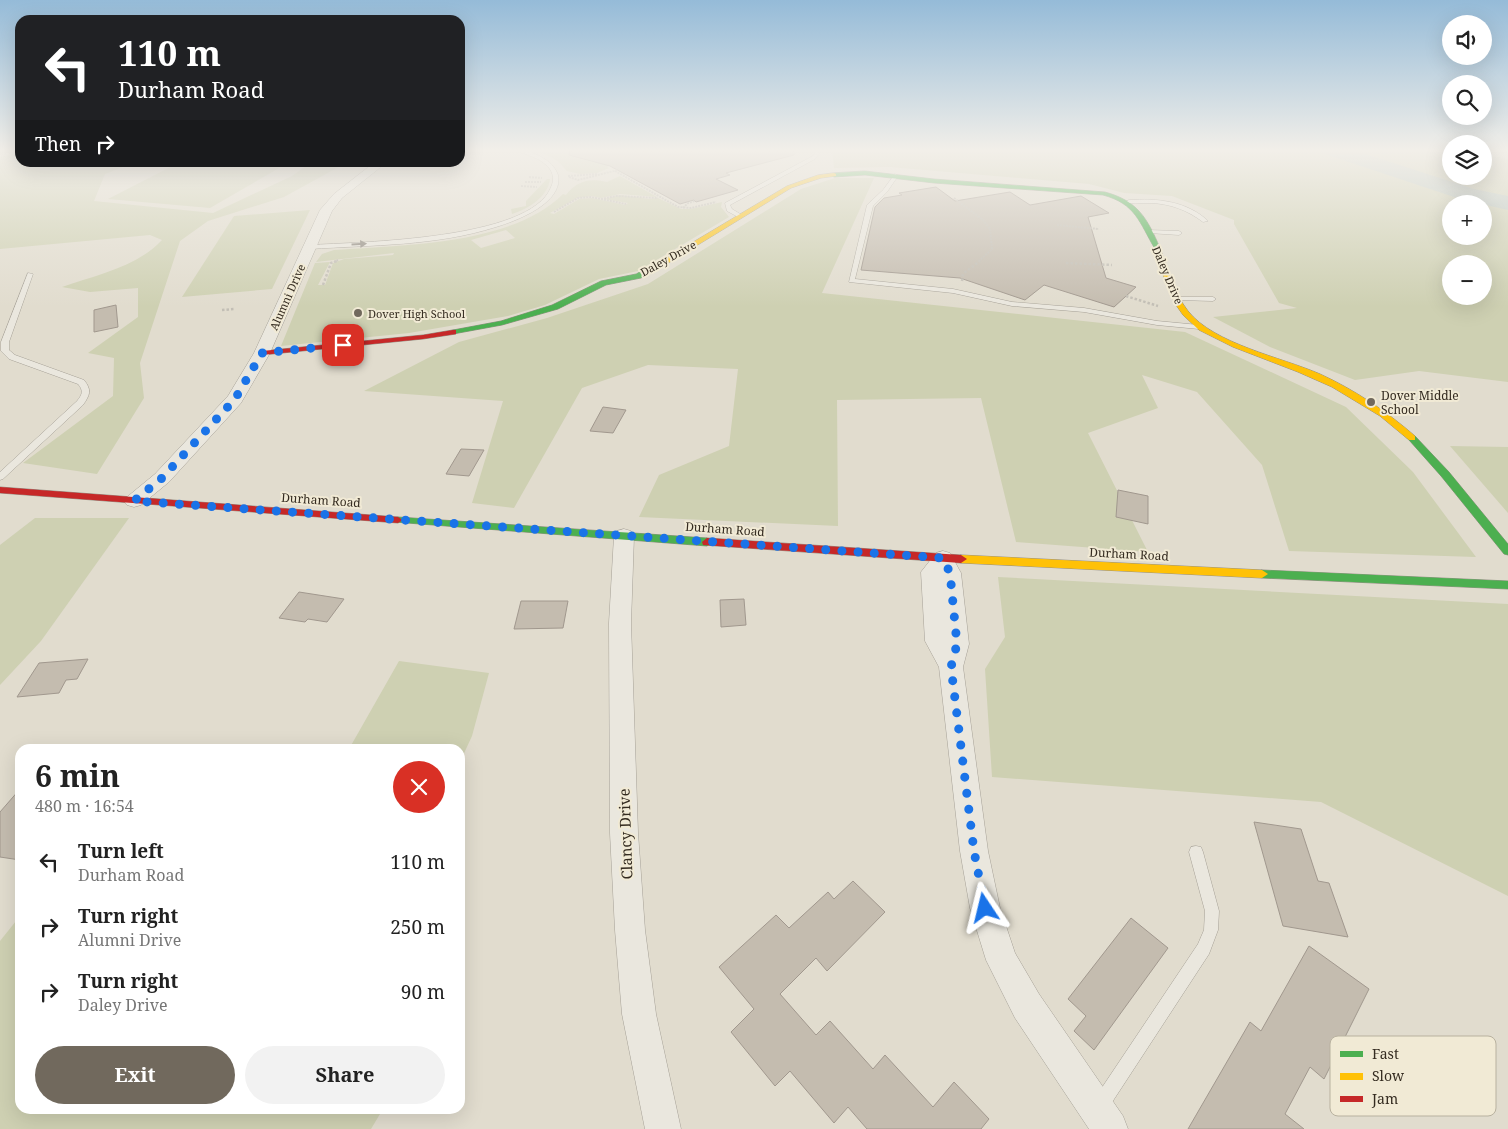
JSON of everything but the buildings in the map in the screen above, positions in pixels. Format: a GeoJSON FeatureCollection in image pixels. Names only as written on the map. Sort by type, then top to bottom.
{"type":"FeatureCollection","features":[{"type":"Feature","properties":{"kind":"street","name":"Alumni Drive"},"geometry":{"type":"LineString","coordinates":[[134,501],[162,478],[235,399],[262,353],[326,210],[332,202]]}},
{"type":"Feature","properties":{"kind":"street","name":"Daley Drive"},"geometry":{"type":"LineString","coordinates":[[262,353],[423,337],[481,328],[522,318],[562,304],[604,282],[629,278],[649,271],[764,202]]}},
{"type":"Feature","properties":{"kind":"street","name":"Daley Drive"},"geometry":{"type":"LineString","coordinates":[[1129,202],[1138,210],[1149,231],[1185,313],[1199,327],[1239,346],[1319,377],[1385,416],[1403,430],[1438,466],[1508,551]]}},
{"type":"Feature","properties":{"kind":"street","name":"Durham Road"},"geometry":{"type":"LineString","coordinates":[[0,490],[943,558],[1508,585]]}},
{"type":"Feature","properties":{"kind":"street","name":"Clancy Drive"},"geometry":{"type":"LineString","coordinates":[[624,536],[620,623],[624,833],[630,930],[639,1014],[663,1129]]}},
{"type":"Feature","properties":{"kind":"street"},"geometry":{"type":"LineString","coordinates":[[943,558],[950,573],[957,644],[951,667],[974,851],[985,908],[1002,960],[1027,1006],[1104,1120]]}},
{"type":"Feature","properties":{"kind":"lane"},"geometry":{"type":"LineString","coordinates":[[310,247],[455,235],[500,224],[528,212],[542,202]]}},
{"type":"Feature","properties":{"kind":"lane"},"geometry":{"type":"LineString","coordinates":[[731,202],[727,204],[729,210],[740,216]]}},
{"type":"Feature","properties":{"kind":"lane"},"geometry":{"type":"LineString","coordinates":[[874,202],[870,205],[851,281],[953,291],[1012,304],[1084,310],[1156,324],[1199,327]]}},
{"type":"Feature","properties":{"kind":"lane"},"geometry":{"type":"LineString","coordinates":[[1129,202],[1167,202],[1194,212],[1205,221]]}},
{"type":"Feature","properties":{"kind":"lane"},"geometry":{"type":"LineString","coordinates":[[1149,231],[1179,233]]}},
{"type":"Feature","properties":{"kind":"lane"},"geometry":{"type":"LineString","coordinates":[[0,477],[68,416],[86,395],[86,388],[82,382],[12,357],[4,351],[5,342],[30,274]]}},
{"type":"Feature","properties":{"kind":"lane"},"geometry":{"type":"LineString","coordinates":[[1177,298],[1213,299]]}},
{"type":"Feature","properties":{"kind":"lane"},"geometry":{"type":"LineString","coordinates":[[1104,1120],[1204,949],[1211,930],[1212,911],[1196,852]]}},
{"type":"Feature","properties":{"kind":"path"},"geometry":{"type":"LineString","coordinates":[[552,213],[572,202]]}},
{"type":"Feature","properties":{"kind":"path"},"geometry":{"type":"LineString","coordinates":[[615,202],[626,204]]}},
{"type":"Feature","properties":{"kind":"path"},"geometry":{"type":"LineString","coordinates":[[667,202],[683,208],[716,202],[731,202]]}},
{"type":"Feature","properties":{"kind":"path"},"geometry":{"type":"LineString","coordinates":[[683,208],[692,202]]}},
{"type":"Feature","properties":{"kind":"path"},"geometry":{"type":"LineString","coordinates":[[957,202],[984,220],[990,229],[992,248],[989,253],[963,274],[962,281]]}},
{"type":"Feature","properties":{"kind":"path"},"geometry":{"type":"LineString","coordinates":[[1057,225],[1099,229]]}},
{"type":"Feature","properties":{"kind":"path"},"geometry":{"type":"LineString","coordinates":[[322,284],[331,263],[343,258]]}},
{"type":"Feature","properties":{"kind":"path"},"geometry":{"type":"LineString","coordinates":[[1066,263],[1112,265]]}},
{"type":"Feature","properties":{"kind":"path"},"geometry":{"type":"LineString","coordinates":[[1126,296],[1159,306]]}},
{"type":"Feature","properties":{"kind":"path"},"geometry":{"type":"LineString","coordinates":[[222,310],[235,309]]}},
{"type":"Feature","properties":{"kind":"green space"},"geometry":{"type":"Polygon","coordinates":[[[0,202],[101,202],[213,213],[237,202],[269,202],[208,221],[180,241],[140,363],[144,398],[97,474],[23,463],[113,396],[114,358],[88,353],[138,317],[138,288],[90,292],[62,287],[128,264],[141,257],[162,240],[150,235],[0,249],[0,202]]]}},
{"type":"Feature","properties":{"kind":"green space"},"geometry":{"type":"Polygon","coordinates":[[[138,202],[221,202],[210,208],[138,202]]]}},
{"type":"Feature","properties":{"kind":"green space"},"geometry":{"type":"Polygon","coordinates":[[[526,202],[535,202],[512,214],[511,209],[526,206],[526,202]]]}},
{"type":"Feature","properties":{"kind":"green space"},"geometry":{"type":"Polygon","coordinates":[[[554,202],[570,202],[550,213],[554,214],[575,202],[609,202],[625,205],[628,203],[620,202],[666,202],[681,209],[691,209],[722,202],[721,207],[729,217],[638,271],[599,279],[545,305],[508,316],[409,333],[281,346],[315,263],[330,262],[318,285],[325,285],[333,263],[344,259],[393,255],[394,253],[316,262],[322,254],[334,250],[423,244],[486,233],[516,224],[542,211],[554,202]],[[506,230],[471,240],[481,248],[515,238],[506,230]]]}},
{"type":"Feature","properties":{"kind":"green space"},"geometry":{"type":"Polygon","coordinates":[[[781,202],[863,202],[822,293],[1185,332],[1346,407],[1413,472],[1476,557],[1289,551],[1262,465],[1197,392],[1142,375],[1158,408],[1088,433],[1148,552],[1016,542],[981,398],[837,400],[838,526],[639,517],[659,475],[729,446],[738,369],[648,365],[582,388],[514,508],[472,503],[503,401],[364,391],[459,342],[547,318],[648,284],[781,202]]]}},
{"type":"Feature","properties":{"kind":"green space"},"geometry":{"type":"Polygon","coordinates":[[[1187,202],[1442,202],[1442,245],[1492,245],[1492,202],[1508,202],[1508,382],[1419,371],[1355,380],[1270,347],[1213,317],[1297,308],[1279,303],[1234,224],[1234,220],[1187,202]]]}},
{"type":"Feature","properties":{"kind":"green space"},"geometry":{"type":"Polygon","coordinates":[[[310,210],[272,289],[182,297],[234,216],[310,210]]]}},
{"type":"Feature","properties":{"kind":"green space"},"geometry":{"type":"Polygon","coordinates":[[[1450,446],[1508,447],[1508,513],[1450,446]]]}},
{"type":"Feature","properties":{"kind":"green space"},"geometry":{"type":"Polygon","coordinates":[[[35,518],[129,518],[41,641],[0,685],[0,545],[35,518]]]}},
{"type":"Feature","properties":{"kind":"green space"},"geometry":{"type":"Polygon","coordinates":[[[998,577],[1508,604],[1508,896],[1321,802],[992,777],[985,669],[1005,637],[998,577]]]}},
{"type":"Feature","properties":{"kind":"green space"},"geometry":{"type":"Polygon","coordinates":[[[399,661],[489,673],[472,736],[465,751],[465,744],[352,744],[399,661]]]}},
{"type":"Feature","properties":{"kind":"green space"},"geometry":{"type":"Polygon","coordinates":[[[15,922],[15,1114],[380,1114],[371,1129],[0,1129],[0,941],[15,922]]]}},
{"type":"Feature","properties":{"kind":"waterway"},"geometry":{"type":"LineString","coordinates":[[1502,202],[1508,203]]}},
{"type":"Feature","properties":{"kind":"traffic: fast"},"geometry":{"type":"LineString","coordinates":[[1126,202],[1138,212],[1157,248]]}},
{"type":"Feature","properties":{"kind":"traffic: fast"},"geometry":{"type":"LineString","coordinates":[[453,332],[502,323],[555,307],[604,283],[638,276],[657,266]]}},
{"type":"Feature","properties":{"kind":"traffic: fast"},"geometry":{"type":"LineString","coordinates":[[1412,438],[1445,474],[1508,551]]}},
{"type":"Feature","properties":{"kind":"traffic: fast"},"geometry":{"type":"LineString","coordinates":[[398,520],[707,542]]}},
{"type":"Feature","properties":{"kind":"traffic: fast"},"geometry":{"type":"LineString","coordinates":[[1262,574],[1508,585]]}},
{"type":"Feature","properties":{"kind":"traffic: slow"},"geometry":{"type":"LineString","coordinates":[[657,266],[764,202]]}},
{"type":"Feature","properties":{"kind":"traffic: slow"},"geometry":{"type":"LineString","coordinates":[[1157,248],[1180,305],[1185,313],[1202,328],[1224,341],[1319,377],[1335,385],[1383,414],[1412,438]]}},
{"type":"Feature","properties":{"kind":"traffic: slow"},"geometry":{"type":"LineString","coordinates":[[961,559],[1262,574]]}},
{"type":"Feature","properties":{"kind":"traffic: jam"},"geometry":{"type":"LineString","coordinates":[[262,353],[423,337],[453,332]]}},
{"type":"Feature","properties":{"kind":"traffic: jam"},"geometry":{"type":"LineString","coordinates":[[0,490],[398,520]]}},
{"type":"Feature","properties":{"kind":"traffic: jam"},"geometry":{"type":"LineString","coordinates":[[707,542],[961,559]]}},
{"type":"Feature","properties":{"kind":"place","name":"Dover High School"},"geometry":{"type":"Point","coordinates":[358,313]}},
{"type":"Feature","properties":{"kind":"place","name":"Dover Middle School"},"geometry":{"type":"Point","coordinates":[1371,402]}},
{"type":"Feature","properties":{"kind":"route"},"geometry":{"type":"LineString","coordinates":[[343,345],[262,353],[235,399],[162,478],[134,501],[943,558],[950,573],[957,644],[951,667],[974,851],[985,908]]}}]}
